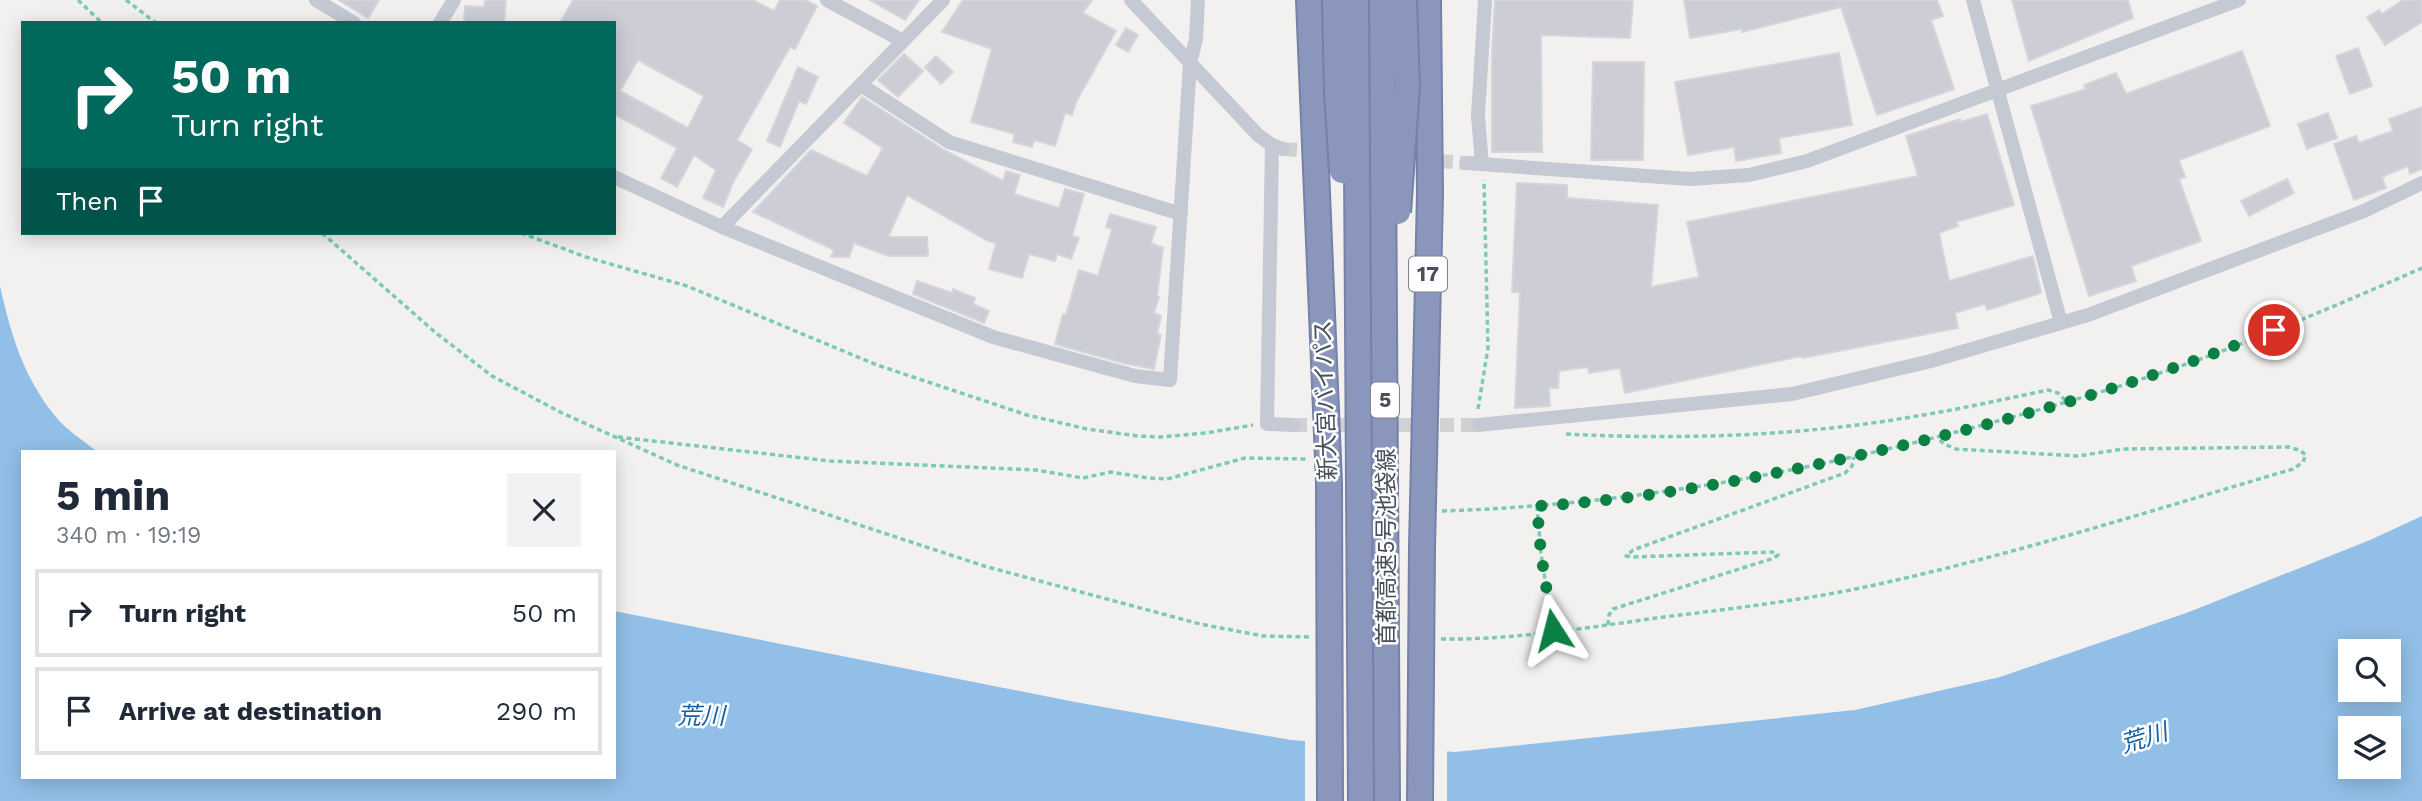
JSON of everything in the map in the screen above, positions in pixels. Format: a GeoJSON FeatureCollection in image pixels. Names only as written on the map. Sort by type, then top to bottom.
{"type":"FeatureCollection","features":[{"type":"Feature","properties":{"kind":"highway","name":"新大宮バイパス"},"geometry":{"type":"LineString","coordinates":[[1309,0],[1329,484],[1330,801]]}},
{"type":"Feature","properties":{"kind":"highway"},"geometry":{"type":"LineString","coordinates":[[1335,0],[1337,93],[1359,409]]}},
{"type":"Feature","properties":{"kind":"highway","name":"首都高速5号池袋線"},"geometry":{"type":"LineString","coordinates":[[1356,0],[1361,801]]}},
{"type":"Feature","properties":{"kind":"highway","name":"首都高速5号池袋線"},"geometry":{"type":"LineString","coordinates":[[1382,0],[1387,801]]}},
{"type":"Feature","properties":{"kind":"highway"},"geometry":{"type":"LineString","coordinates":[[1385,407],[1407,87],[1404,0]]}},
{"type":"Feature","properties":{"kind":"highway","name":"17"},"geometry":{"type":"LineString","coordinates":[[1420,801],[1421,511],[1430,194],[1428,0]]}},
{"type":"Feature","properties":{"kind":"street"},"geometry":{"type":"LineString","coordinates":[[316,0],[351,21]]}},
{"type":"Feature","properties":{"kind":"street"},"geometry":{"type":"LineString","coordinates":[[441,21],[454,0]]}},
{"type":"Feature","properties":{"kind":"street"},"geometry":{"type":"LineString","coordinates":[[827,0],[903,41]]}},
{"type":"Feature","properties":{"kind":"street"},"geometry":{"type":"LineString","coordinates":[[722,227],[943,0]]}},
{"type":"Feature","properties":{"kind":"street"},"geometry":{"type":"LineString","coordinates":[[1131,0],[1258,135],[1278,147],[1267,424],[1293,425]]}},
{"type":"Feature","properties":{"kind":"street"},"geometry":{"type":"LineString","coordinates":[[616,178],[722,227],[993,337],[1135,376],[1170,380],[1190,63],[1196,39],[1198,0]]}},
{"type":"Feature","properties":{"kind":"street"},"geometry":{"type":"LineString","coordinates":[[1482,164],[1478,116],[1485,0]]}},
{"type":"Feature","properties":{"kind":"street"},"geometry":{"type":"LineString","coordinates":[[1973,0],[2061,323]]}},
{"type":"Feature","properties":{"kind":"street"},"geometry":{"type":"LineString","coordinates":[[1465,163],[1689,179],[1749,175],[1807,161],[2239,0]]}},
{"type":"Feature","properties":{"kind":"street"},"geometry":{"type":"LineString","coordinates":[[861,85],[949,142],[1181,214]]}},
{"type":"Feature","properties":{"kind":"street"},"geometry":{"type":"LineString","coordinates":[[1478,425],[1792,394],[1931,361],[2088,315],[2364,211],[2422,183]]}},
{"type":"Feature","properties":{"kind":"path"},"geometry":{"type":"LineString","coordinates":[[78,0],[100,21]]}},
{"type":"Feature","properties":{"kind":"path"},"geometry":{"type":"LineString","coordinates":[[126,0],[153,21]]}},
{"type":"Feature","properties":{"kind":"path"},"geometry":{"type":"LineString","coordinates":[[1478,425],[1488,348],[1489,316],[1482,164]]}},
{"type":"Feature","properties":{"kind":"path"},"geometry":{"type":"LineString","coordinates":[[325,235],[436,334],[492,376],[532,398],[677,465],[984,566],[1200,625],[1263,636],[1318,637]]}},
{"type":"Feature","properties":{"kind":"path"},"geometry":{"type":"LineString","coordinates":[[526,235],[586,257],[687,286],[877,365],[1027,415],[1107,432],[1160,437],[1267,424]]}},
{"type":"Feature","properties":{"kind":"path"},"geometry":{"type":"LineString","coordinates":[[1421,511],[1537,506],[1691,488],[1772,474],[1937,438],[2067,402],[2216,354],[2422,268]]}},
{"type":"Feature","properties":{"kind":"path"},"geometry":{"type":"LineString","coordinates":[[1555,433],[1709,435],[1806,429],[1916,416],[2048,390],[2058,393],[2067,402]]}},
{"type":"Feature","properties":{"kind":"path"},"geometry":{"type":"LineString","coordinates":[[613,436],[830,461],[1036,470],[1083,478],[1111,472],[1167,479],[1245,458],[1306,459]]}},
{"type":"Feature","properties":{"kind":"path"},"geometry":{"type":"LineString","coordinates":[[1428,638],[1470,639],[1608,625],[1782,602],[1870,586],[2079,533],[2293,469],[2303,462],[2306,455],[2299,450],[2275,447],[2123,449],[2078,456],[1956,449],[1937,438]]}},
{"type":"Feature","properties":{"kind":"path"},"geometry":{"type":"LineString","coordinates":[[1608,625],[1613,609],[1779,555],[1772,552],[1633,557],[1626,555],[1633,550],[1844,473],[1852,466],[1854,457]]}},
{"type":"Feature","properties":{"kind":"path"},"geometry":{"type":"LineString","coordinates":[[1537,506],[1541,554],[1553,630]]}},
{"type":"Feature","properties":{"kind":"water","name":"荒川"},"geometry":{"type":"Polygon","coordinates":[[[0,286],[14,338],[34,386],[59,421],[95,450],[21,450],[21,779],[616,779],[616,611],[1075,702],[1291,740],[1455,752],[1855,710],[2000,677],[2189,612],[2370,540],[2422,516],[2422,801],[0,801],[0,286]]]}},
{"type":"Feature","properties":{"kind":"pier"},"geometry":{"type":"Polygon","coordinates":[[[1305,737],[1447,748],[1447,801],[1305,801],[1305,737]]]}},
{"type":"Feature","properties":{"kind":"building"},"geometry":{"type":"Polygon","coordinates":[[[339,0],[379,0],[368,18],[339,0]]]}},
{"type":"Feature","properties":{"kind":"building"},"geometry":{"type":"Polygon","coordinates":[[[485,0],[506,0],[504,21],[464,21],[465,6],[484,7],[485,0]]]}},
{"type":"Feature","properties":{"kind":"building"},"geometry":{"type":"Polygon","coordinates":[[[573,0],[753,0],[774,11],[780,0],[805,0],[817,6],[795,49],[790,47],[737,140],[752,149],[730,188],[723,207],[703,198],[716,170],[694,155],[677,187],[661,178],[677,148],[616,115],[616,21],[561,21],[573,0]],[[638,60],[620,91],[688,128],[704,96],[638,60]]]}},
{"type":"Feature","properties":{"kind":"building"},"geometry":{"type":"Polygon","coordinates":[[[870,0],[919,0],[905,20],[870,0]]]}},
{"type":"Feature","properties":{"kind":"building"},"geometry":{"type":"Polygon","coordinates":[[[963,0],[1092,0],[1083,13],[1116,31],[1077,100],[1072,115],[1065,113],[1055,146],[1034,140],[1032,147],[1013,142],[1015,134],[971,122],[992,49],[942,32],[963,0]]]}},
{"type":"Feature","properties":{"kind":"building"},"geometry":{"type":"Polygon","coordinates":[[[1495,0],[1633,0],[1630,38],[1541,35],[1542,152],[1492,152],[1495,0]]]}},
{"type":"Feature","properties":{"kind":"building"},"geometry":{"type":"Polygon","coordinates":[[[1684,0],[1937,0],[1943,16],[1931,20],[1954,89],[1877,115],[1841,7],[1742,32],[1742,29],[1690,38],[1684,0]]]}},
{"type":"Feature","properties":{"kind":"building"},"geometry":{"type":"Polygon","coordinates":[[[2012,0],[2128,0],[2133,18],[2029,61],[2012,0]]]}},
{"type":"Feature","properties":{"kind":"building"},"geometry":{"type":"Polygon","coordinates":[[[2403,0],[2422,0],[2422,22],[2385,45],[2367,17],[2379,10],[2382,14],[2403,0]]]}},
{"type":"Feature","properties":{"kind":"building"},"geometry":{"type":"Polygon","coordinates":[[[1126,28],[1138,35],[1128,52],[1116,45],[1126,28]]]}},
{"type":"Feature","properties":{"kind":"building"},"geometry":{"type":"Polygon","coordinates":[[[2358,48],[2372,86],[2350,94],[2336,56],[2358,48]]]}},
{"type":"Feature","properties":{"kind":"building"},"geometry":{"type":"Polygon","coordinates":[[[2242,51],[2270,126],[2179,160],[2185,177],[2179,179],[2201,241],[2131,266],[2136,281],[2089,296],[2031,106],[2086,89],[2084,85],[2116,73],[2126,94],[2242,51]]]}},
{"type":"Feature","properties":{"kind":"building"},"geometry":{"type":"Polygon","coordinates":[[[1839,53],[1852,125],[1779,138],[1781,153],[1736,161],[1734,147],[1688,155],[1675,82],[1839,53]]]}},
{"type":"Feature","properties":{"kind":"building"},"geometry":{"type":"Polygon","coordinates":[[[904,54],[923,71],[898,97],[878,80],[904,54]]]}},
{"type":"Feature","properties":{"kind":"building"},"geometry":{"type":"Polygon","coordinates":[[[936,56],[953,72],[941,84],[925,67],[936,56]]]}},
{"type":"Feature","properties":{"kind":"building"},"geometry":{"type":"Polygon","coordinates":[[[1593,62],[1644,62],[1643,160],[1591,160],[1593,62]]]}},
{"type":"Feature","properties":{"kind":"building"},"geometry":{"type":"Polygon","coordinates":[[[798,67],[818,77],[806,104],[799,101],[780,147],[767,141],[798,67]]]}},
{"type":"Feature","properties":{"kind":"building"},"geometry":{"type":"Polygon","coordinates":[[[862,97],[944,150],[1003,181],[1006,171],[1020,175],[1014,194],[1059,208],[1065,189],[1084,194],[1072,236],[1079,238],[1071,259],[1057,254],[1055,261],[1029,254],[1022,278],[989,269],[996,243],[907,195],[888,237],[927,237],[928,256],[888,256],[854,243],[849,257],[831,257],[834,250],[753,212],[811,150],[867,176],[883,148],[844,123],[862,97]]]}},
{"type":"Feature","properties":{"kind":"building"},"geometry":{"type":"Polygon","coordinates":[[[2422,107],[2422,169],[2410,174],[2408,166],[2382,177],[2386,188],[2354,200],[2334,144],[2356,136],[2359,143],[2393,131],[2389,119],[2422,107]]]}},
{"type":"Feature","properties":{"kind":"building"},"geometry":{"type":"Polygon","coordinates":[[[2328,113],[2337,138],[2307,149],[2298,124],[2328,113]]]}},
{"type":"Feature","properties":{"kind":"building"},"geometry":{"type":"Polygon","coordinates":[[[1987,114],[2014,205],[1956,222],[1958,226],[1939,233],[1949,281],[2033,256],[2041,293],[1987,310],[1985,304],[1955,313],[1958,328],[1802,356],[1625,393],[1620,368],[1589,373],[1588,367],[1559,371],[1558,388],[1549,388],[1550,406],[1515,408],[1520,292],[1512,292],[1517,183],[1567,185],[1567,198],[1658,205],[1651,287],[1699,277],[1687,222],[1918,176],[1906,136],[1960,119],[1960,122],[1987,114]]]}},
{"type":"Feature","properties":{"kind":"building"},"geometry":{"type":"Polygon","coordinates":[[[2287,179],[2294,193],[2249,216],[2241,201],[2287,179]]]}},
{"type":"Feature","properties":{"kind":"building"},"geometry":{"type":"Polygon","coordinates":[[[1110,214],[1156,227],[1151,243],[1163,248],[1159,297],[1154,313],[1161,316],[1157,334],[1161,335],[1154,369],[1055,344],[1079,270],[1098,276],[1112,229],[1106,227],[1110,214]]]}},
{"type":"Feature","properties":{"kind":"building"},"geometry":{"type":"Polygon","coordinates":[[[917,281],[952,293],[953,289],[975,298],[973,304],[989,311],[984,323],[913,294],[917,281]]]}},
{"type":"Feature","properties":{"kind":"tunnel"},"geometry":{"type":"LineString","coordinates":[[1283,149],[1321,152]]}},
{"type":"Feature","properties":{"kind":"tunnel"},"geometry":{"type":"LineString","coordinates":[[1397,158],[1466,163]]}},
{"type":"Feature","properties":{"kind":"tunnel"},"geometry":{"type":"LineString","coordinates":[[1293,425],[1478,425]]}},
{"type":"Feature","properties":{"kind":"route"},"geometry":{"type":"LineString","coordinates":[[1553,630],[1541,554],[1537,506],[1564,505],[1691,488],[1772,474],[1937,438],[2132,382],[2216,354],[2274,330]]}}]}
